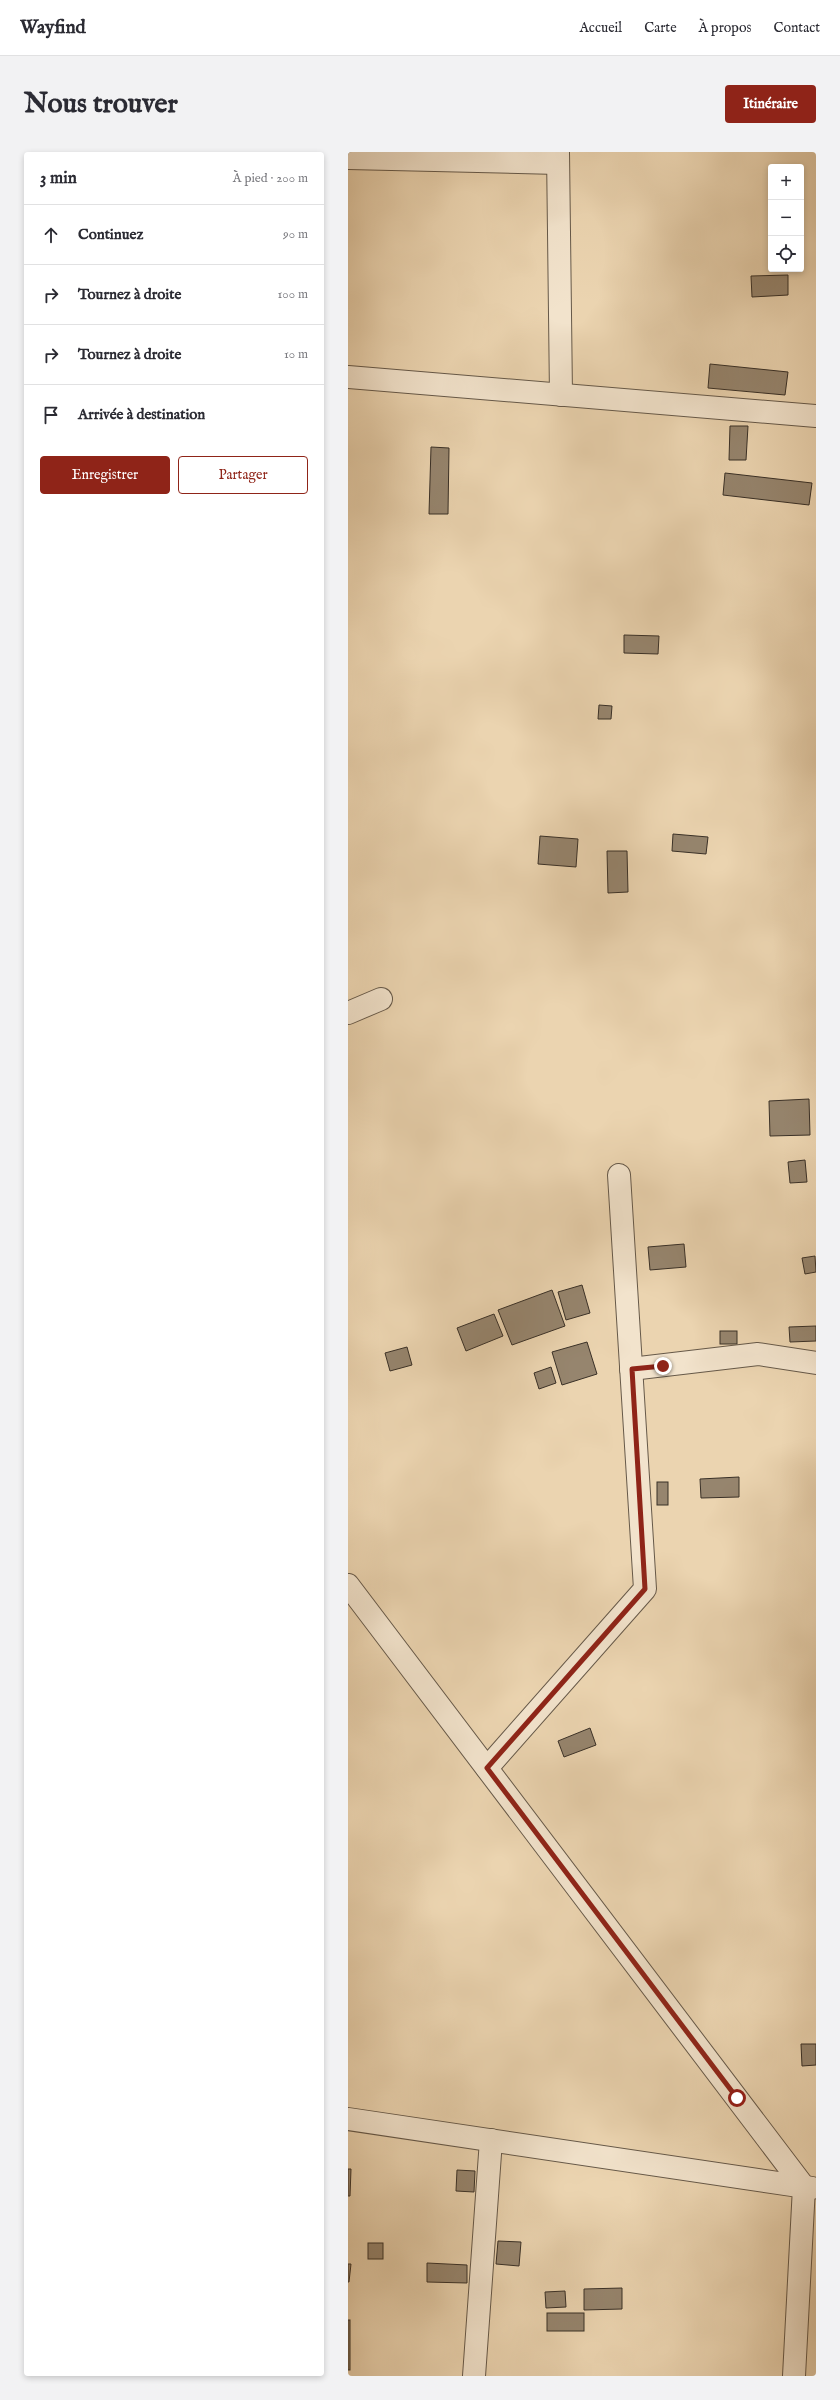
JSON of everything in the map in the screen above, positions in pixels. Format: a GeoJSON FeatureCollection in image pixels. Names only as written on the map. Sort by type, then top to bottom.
{"type":"FeatureCollection","features":[{"type":"Feature","properties":{"kind":"street"},"geometry":{"type":"LineString","coordinates":[[348,158],[558,157],[561,395]]}},
{"type":"Feature","properties":{"kind":"street"},"geometry":{"type":"LineString","coordinates":[[348,377],[816,416]]}},
{"type":"Feature","properties":{"kind":"street"},"geometry":{"type":"LineString","coordinates":[[348,1013],[381,999]]}},
{"type":"Feature","properties":{"kind":"street"},"geometry":{"type":"LineString","coordinates":[[487,1768],[645,1589],[619,1174]]}},
{"type":"Feature","properties":{"kind":"street"},"geometry":{"type":"LineString","coordinates":[[632,1369],[758,1354],[816,1363]]}},
{"type":"Feature","properties":{"kind":"street"},"geometry":{"type":"LineString","coordinates":[[348,1584],[487,1768],[810,2188],[794,2376]]}},
{"type":"Feature","properties":{"kind":"street"},"geometry":{"type":"LineString","coordinates":[[348,2120],[810,2188]]}},
{"type":"Feature","properties":{"kind":"street"},"geometry":{"type":"LineString","coordinates":[[474,2376],[491,2140]]}},
{"type":"Feature","properties":{"kind":"building"},"geometry":{"type":"Polygon","coordinates":[[[788,275],[788,295],[752,297],[751,276],[788,275]]]}},
{"type":"Feature","properties":{"kind":"building"},"geometry":{"type":"Polygon","coordinates":[[[710,364],[788,372],[785,395],[708,388],[710,364]]]}},
{"type":"Feature","properties":{"kind":"building"},"geometry":{"type":"Polygon","coordinates":[[[730,426],[748,426],[746,460],[729,460],[730,426]]]}},
{"type":"Feature","properties":{"kind":"building"},"geometry":{"type":"Polygon","coordinates":[[[431,447],[449,448],[448,514],[429,514],[431,447]]]}},
{"type":"Feature","properties":{"kind":"building"},"geometry":{"type":"Polygon","coordinates":[[[725,473],[812,483],[809,505],[723,495],[725,473]]]}},
{"type":"Feature","properties":{"kind":"building"},"geometry":{"type":"Polygon","coordinates":[[[624,635],[659,636],[658,654],[624,653],[624,635]]]}},
{"type":"Feature","properties":{"kind":"building"},"geometry":{"type":"Polygon","coordinates":[[[599,705],[612,706],[611,719],[598,719],[599,705]]]}},
{"type":"Feature","properties":{"kind":"building"},"geometry":{"type":"Polygon","coordinates":[[[673,834],[708,837],[706,854],[672,851],[673,834]]]}},
{"type":"Feature","properties":{"kind":"building"},"geometry":{"type":"Polygon","coordinates":[[[540,836],[578,839],[576,867],[538,864],[540,836]]]}},
{"type":"Feature","properties":{"kind":"building"},"geometry":{"type":"Polygon","coordinates":[[[607,851],[627,851],[628,892],[608,893],[607,851]]]}},
{"type":"Feature","properties":{"kind":"building"},"geometry":{"type":"Polygon","coordinates":[[[809,1099],[810,1135],[770,1136],[769,1101],[809,1099]]]}},
{"type":"Feature","properties":{"kind":"building"},"geometry":{"type":"Polygon","coordinates":[[[805,1160],[807,1182],[790,1183],[788,1162],[805,1160]]]}},
{"type":"Feature","properties":{"kind":"building"},"geometry":{"type":"Polygon","coordinates":[[[684,1244],[686,1267],[650,1270],[648,1247],[684,1244]]]}},
{"type":"Feature","properties":{"kind":"building"},"geometry":{"type":"Polygon","coordinates":[[[815,1256],[816,1272],[805,1274],[802,1258],[815,1256]]]}},
{"type":"Feature","properties":{"kind":"building"},"geometry":{"type":"Polygon","coordinates":[[[582,1285],[590,1313],[566,1320],[558,1292],[582,1285]]]}},
{"type":"Feature","properties":{"kind":"building"},"geometry":{"type":"Polygon","coordinates":[[[552,1290],[565,1326],[512,1345],[498,1310],[552,1290]]]}},
{"type":"Feature","properties":{"kind":"building"},"geometry":{"type":"Polygon","coordinates":[[[494,1314],[503,1336],[466,1351],[457,1328],[494,1314]]]}},
{"type":"Feature","properties":{"kind":"building"},"geometry":{"type":"Polygon","coordinates":[[[816,1326],[816,1341],[790,1342],[789,1327],[816,1326]]]}},
{"type":"Feature","properties":{"kind":"building"},"geometry":{"type":"Polygon","coordinates":[[[720,1331],[737,1331],[737,1344],[720,1344],[720,1331]]]}},
{"type":"Feature","properties":{"kind":"building"},"geometry":{"type":"Polygon","coordinates":[[[587,1342],[597,1374],[562,1385],[552,1352],[587,1342]]]}},
{"type":"Feature","properties":{"kind":"building"},"geometry":{"type":"Polygon","coordinates":[[[407,1347],[412,1365],[390,1371],[385,1353],[407,1347]]]}},
{"type":"Feature","properties":{"kind":"building"},"geometry":{"type":"Polygon","coordinates":[[[551,1367],[556,1383],[539,1389],[534,1373],[551,1367]]]}},
{"type":"Feature","properties":{"kind":"building"},"geometry":{"type":"Polygon","coordinates":[[[739,1477],[739,1497],[701,1498],[700,1479],[739,1477]]]}},
{"type":"Feature","properties":{"kind":"building"},"geometry":{"type":"Polygon","coordinates":[[[657,1482],[668,1482],[668,1505],[657,1505],[657,1482]]]}},
{"type":"Feature","properties":{"kind":"building"},"geometry":{"type":"Polygon","coordinates":[[[590,1728],[596,1745],[564,1757],[558,1741],[590,1728]]]}},
{"type":"Feature","properties":{"kind":"building"},"geometry":{"type":"Polygon","coordinates":[[[801,2044],[816,2044],[816,2065],[802,2066],[801,2044]]]}},
{"type":"Feature","properties":{"kind":"building"},"geometry":{"type":"Polygon","coordinates":[[[348,2169],[351,2169],[350,2196],[348,2196],[348,2169]]]}},
{"type":"Feature","properties":{"kind":"building"},"geometry":{"type":"Polygon","coordinates":[[[457,2170],[475,2171],[474,2192],[456,2191],[457,2170]]]}},
{"type":"Feature","properties":{"kind":"building"},"geometry":{"type":"Polygon","coordinates":[[[498,2241],[521,2242],[519,2266],[496,2264],[498,2241]]]}},
{"type":"Feature","properties":{"kind":"building"},"geometry":{"type":"Polygon","coordinates":[[[368,2243],[383,2243],[383,2259],[368,2259],[368,2243]]]}},
{"type":"Feature","properties":{"kind":"building"},"geometry":{"type":"Polygon","coordinates":[[[427,2263],[467,2265],[467,2283],[427,2282],[427,2263]]]}},
{"type":"Feature","properties":{"kind":"building"},"geometry":{"type":"Polygon","coordinates":[[[348,2264],[351,2264],[349,2282],[348,2282],[348,2264]]]}},
{"type":"Feature","properties":{"kind":"building"},"geometry":{"type":"Polygon","coordinates":[[[622,2288],[622,2309],[584,2310],[584,2289],[622,2288]]]}},
{"type":"Feature","properties":{"kind":"building"},"geometry":{"type":"Polygon","coordinates":[[[565,2291],[566,2307],[546,2308],[545,2292],[565,2291]]]}},
{"type":"Feature","properties":{"kind":"building"},"geometry":{"type":"Polygon","coordinates":[[[547,2313],[584,2313],[584,2331],[547,2331],[547,2313]]]}},
{"type":"Feature","properties":{"kind":"building"},"geometry":{"type":"Polygon","coordinates":[[[348,2320],[350,2320],[350,2370],[348,2370],[348,2320]]]}},
{"type":"Feature","properties":{"kind":"route"},"geometry":{"type":"LineString","coordinates":[[663,1366],[632,1369],[645,1589],[487,1768],[737,2098]]}}]}
